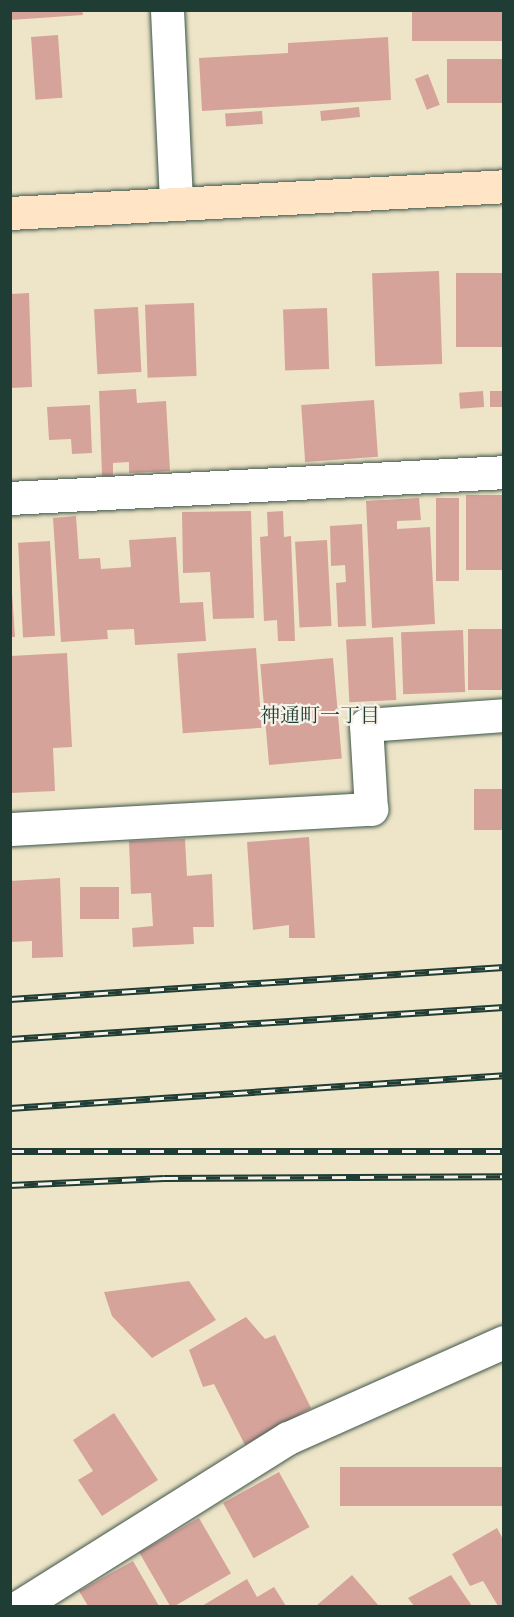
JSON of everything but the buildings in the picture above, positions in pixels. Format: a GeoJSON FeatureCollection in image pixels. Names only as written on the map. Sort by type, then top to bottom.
{"type":"FeatureCollection","features":[{"type":"Feature","properties":{"kind":"street"},"geometry":{"type":"LineString","coordinates":[[167,10],[176,204]]}},
{"type":"Feature","properties":{"kind":"street"},"geometry":{"type":"LineString","coordinates":[[10,213],[504,186]]}},
{"type":"Feature","properties":{"kind":"street"},"geometry":{"type":"LineString","coordinates":[[10,498],[504,472]]}},
{"type":"Feature","properties":{"kind":"street"},"geometry":{"type":"LineString","coordinates":[[10,830],[372,809],[366,725],[504,716]]}},
{"type":"Feature","properties":{"kind":"street"},"geometry":{"type":"LineString","coordinates":[[29,1604],[288,1438],[504,1342]]}},
{"type":"Feature","properties":{"kind":"railway"},"geometry":{"type":"LineString","coordinates":[[10,999],[504,967]]}},
{"type":"Feature","properties":{"kind":"railway"},"geometry":{"type":"LineString","coordinates":[[10,1039],[504,1007]]}},
{"type":"Feature","properties":{"kind":"railway"},"geometry":{"type":"LineString","coordinates":[[10,1108],[504,1075]]}},
{"type":"Feature","properties":{"kind":"railway"},"geometry":{"type":"LineString","coordinates":[[10,1151],[504,1151]]}},
{"type":"Feature","properties":{"kind":"railway"},"geometry":{"type":"LineString","coordinates":[[10,1185],[164,1178],[504,1176]]}},
{"type":"Feature","properties":{"kind":"district","name":"神通町一丁目"},"geometry":{"type":"Point","coordinates":[320,715]}}]}
